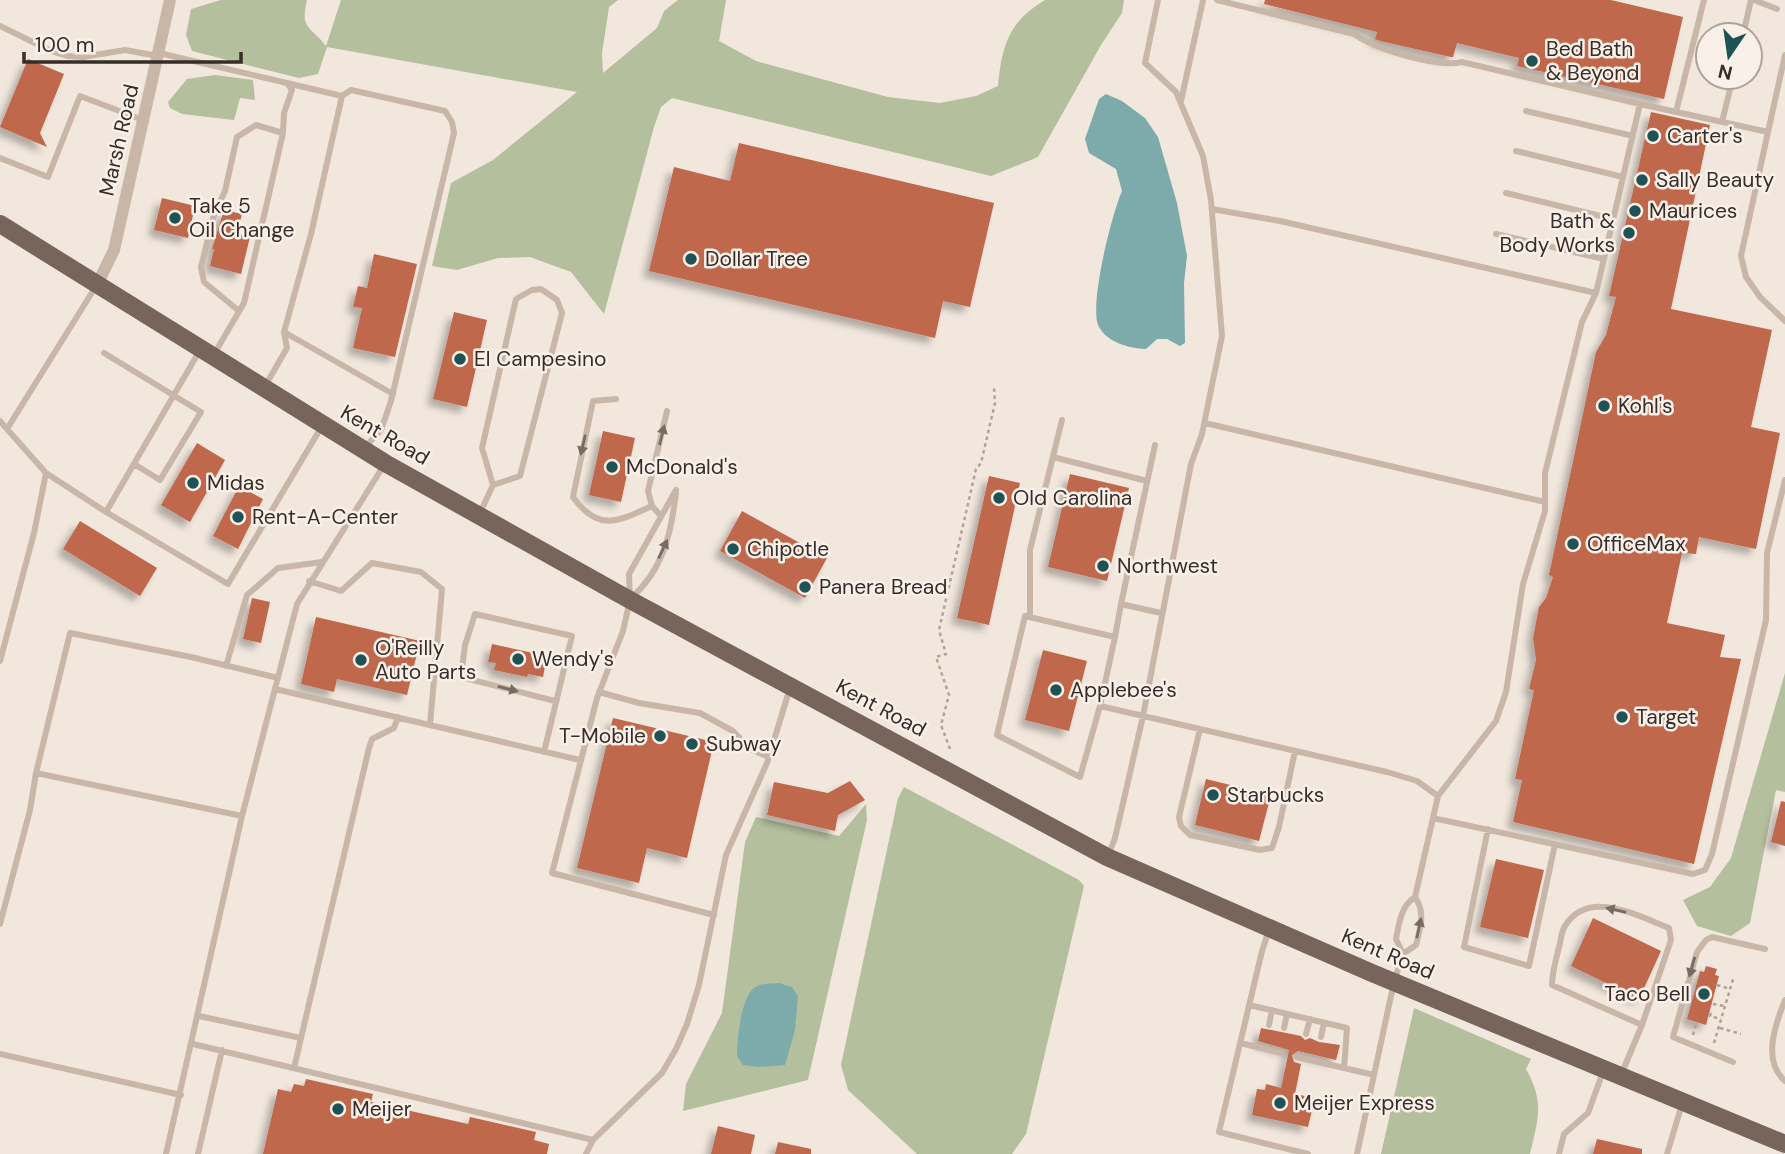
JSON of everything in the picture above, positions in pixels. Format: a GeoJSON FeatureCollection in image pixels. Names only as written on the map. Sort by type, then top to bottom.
{"type":"FeatureCollection","features":[{"type":"Feature","properties":{"kind":"main road","name":"Kent Road"},"geometry":{"type":"LineString","coordinates":[[0,224],[385,463],[629,600],[1107,857],[1394,982],[1785,1144]]}},
{"type":"Feature","properties":{"kind":"street","name":"Marsh Road"},"geometry":{"type":"LineString","coordinates":[[97,285],[114,250],[170,0]]}},
{"type":"Feature","properties":{"kind":"lane"},"geometry":{"type":"LineString","coordinates":[[1107,857],[1115,838],[1143,716],[1192,456],[1205,423],[1222,336],[1212,209],[1203,156],[1176,92],[1144,63],[1158,0]]}},
{"type":"Feature","properties":{"kind":"lane"},"geometry":{"type":"LineString","coordinates":[[1180,102],[1203,0]]}},
{"type":"Feature","properties":{"kind":"lane"},"geometry":{"type":"LineString","coordinates":[[1217,0],[1353,34],[1370,45],[1448,65],[1462,62],[1768,132]]}},
{"type":"Feature","properties":{"kind":"lane"},"geometry":{"type":"LineString","coordinates":[[1676,112],[1704,0]]}},
{"type":"Feature","properties":{"kind":"lane"},"geometry":{"type":"LineString","coordinates":[[1747,21],[1752,0],[1777,9]]}},
{"type":"Feature","properties":{"kind":"lane"},"geometry":{"type":"LineString","coordinates":[[0,26],[67,56],[83,57],[125,50],[158,54],[342,96]]}},
{"type":"Feature","properties":{"kind":"lane"},"geometry":{"type":"LineString","coordinates":[[1785,55],[1741,256],[1746,276],[1753,287],[1785,321]]}},
{"type":"Feature","properties":{"kind":"lane"},"geometry":{"type":"LineString","coordinates":[[106,512],[174,395],[244,303],[283,133],[284,113],[292,90],[288,83]]}},
{"type":"Feature","properties":{"kind":"lane"},"geometry":{"type":"LineString","coordinates":[[264,389],[287,348],[284,332],[311,233],[342,96],[351,90],[445,111],[452,122],[454,132],[393,394],[381,430],[363,449]]}},
{"type":"Feature","properties":{"kind":"lane"},"geometry":{"type":"LineString","coordinates":[[1722,122],[1730,91]]}},
{"type":"Feature","properties":{"kind":"lane"},"geometry":{"type":"LineString","coordinates":[[0,158],[48,177],[80,96],[143,120]]}},
{"type":"Feature","properties":{"kind":"lane"},"geometry":{"type":"LineString","coordinates":[[1403,954],[1396,939],[1402,912],[1415,897],[1438,796],[1496,721],[1506,692],[1523,584],[1545,511],[1545,473],[1582,322],[1596,293],[1640,104]]}},
{"type":"Feature","properties":{"kind":"lane"},"geometry":{"type":"LineString","coordinates":[[1526,111],[1633,136]]}},
{"type":"Feature","properties":{"kind":"lane"},"geometry":{"type":"LineString","coordinates":[[239,311],[204,282],[201,267],[214,215],[225,191],[237,137],[256,125],[283,133]]}},
{"type":"Feature","properties":{"kind":"lane"},"geometry":{"type":"LineString","coordinates":[[1516,151],[1623,177]]}},
{"type":"Feature","properties":{"kind":"lane"},"geometry":{"type":"LineString","coordinates":[[1506,193],[1613,219]]}},
{"type":"Feature","properties":{"kind":"lane"},"geometry":{"type":"LineString","coordinates":[[1212,209],[1596,293]]}},
{"type":"Feature","properties":{"kind":"lane"},"geometry":{"type":"LineString","coordinates":[[1496,234],[1604,259]]}},
{"type":"Feature","properties":{"kind":"lane"},"geometry":{"type":"LineString","coordinates":[[7,429],[97,285]]}},
{"type":"Feature","properties":{"kind":"lane"},"geometry":{"type":"LineString","coordinates":[[480,515],[493,485],[482,448],[516,299],[532,290],[541,289],[557,300],[562,313],[520,476],[493,485]]}},
{"type":"Feature","properties":{"kind":"lane"},"geometry":{"type":"LineString","coordinates":[[284,332],[393,394]]}},
{"type":"Feature","properties":{"kind":"lane"},"geometry":{"type":"LineString","coordinates":[[104,353],[201,412],[160,480],[134,464]]}},
{"type":"Feature","properties":{"kind":"lane"},"geometry":{"type":"LineString","coordinates":[[616,399],[593,401],[572,497],[584,513],[602,522],[621,520],[652,506]]}},
{"type":"Feature","properties":{"kind":"lane"},"geometry":{"type":"LineString","coordinates":[[661,516],[652,506],[648,491],[667,411]]}},
{"type":"Feature","properties":{"kind":"lane"},"geometry":{"type":"LineString","coordinates":[[1030,617],[1030,550],[1062,420]]}},
{"type":"Feature","properties":{"kind":"lane"},"geometry":{"type":"LineString","coordinates":[[0,421],[47,473],[106,512],[228,584],[323,425]]}},
{"type":"Feature","properties":{"kind":"lane"},"geometry":{"type":"LineString","coordinates":[[1205,423],[1545,502]]}},
{"type":"Feature","properties":{"kind":"lane"},"geometry":{"type":"LineString","coordinates":[[1115,637],[1025,616],[997,735],[1080,777],[1100,706],[1115,637],[1147,481],[1156,445]]}},
{"type":"Feature","properties":{"kind":"lane"},"geometry":{"type":"LineString","coordinates":[[1053,457],[1147,481]]}},
{"type":"Feature","properties":{"kind":"lane"},"geometry":{"type":"LineString","coordinates":[[166,1154],[193,1044],[242,816],[297,604],[385,463]]}},
{"type":"Feature","properties":{"kind":"lane"},"geometry":{"type":"LineString","coordinates":[[0,661],[47,473]]}},
{"type":"Feature","properties":{"kind":"lane"},"geometry":{"type":"LineString","coordinates":[[1433,818],[1693,874],[1705,870],[1712,854],[1766,620],[1767,553],[1785,480]]}},
{"type":"Feature","properties":{"kind":"lane"},"geometry":{"type":"LineString","coordinates":[[629,600],[647,584],[671,534],[676,490],[629,574],[629,600],[623,631],[599,692],[552,873],[714,915]]}},
{"type":"Feature","properties":{"kind":"lane"},"geometry":{"type":"LineString","coordinates":[[226,666],[247,595],[255,586],[278,568],[322,562]]}},
{"type":"Feature","properties":{"kind":"lane"},"geometry":{"type":"LineString","coordinates":[[309,582],[341,591],[372,563],[421,572],[442,589],[430,725]]}},
{"type":"Feature","properties":{"kind":"lane"},"geometry":{"type":"LineString","coordinates":[[1121,604],[1161,613]]}},
{"type":"Feature","properties":{"kind":"lane"},"geometry":{"type":"LineString","coordinates":[[544,752],[572,636],[475,614],[465,645],[461,677],[555,701]]}},
{"type":"Feature","properties":{"kind":"lane"},"geometry":{"type":"LineString","coordinates":[[0,924],[30,810],[70,633],[278,678]]}},
{"type":"Feature","properties":{"kind":"lane"},"geometry":{"type":"LineString","coordinates":[[586,1154],[593,1140],[662,1073],[687,1024],[699,985],[726,855],[769,757],[791,686]]}},
{"type":"Feature","properties":{"kind":"lane"},"geometry":{"type":"LineString","coordinates":[[275,689],[580,760]]}},
{"type":"Feature","properties":{"kind":"lane"},"geometry":{"type":"LineString","coordinates":[[599,692],[639,703],[700,713],[733,731],[750,749],[769,757]]}},
{"type":"Feature","properties":{"kind":"lane"},"geometry":{"type":"LineString","coordinates":[[1100,706],[1417,781],[1438,796]]}},
{"type":"Feature","properties":{"kind":"lane"},"geometry":{"type":"LineString","coordinates":[[294,1068],[369,748],[372,739],[394,728],[398,717]]}},
{"type":"Feature","properties":{"kind":"lane"},"geometry":{"type":"LineString","coordinates":[[1200,729],[1179,817],[1181,826],[1190,835],[1260,850],[1272,848],[1295,751]]}},
{"type":"Feature","properties":{"kind":"lane"},"geometry":{"type":"LineString","coordinates":[[36,774],[242,816]]}},
{"type":"Feature","properties":{"kind":"lane"},"geometry":{"type":"LineString","coordinates":[[1488,830],[1464,947],[1529,965],[1555,844]]}},
{"type":"Feature","properties":{"kind":"lane"},"geometry":{"type":"LineString","coordinates":[[1357,1154],[1394,982],[1403,954],[1416,945],[1422,917],[1421,905],[1415,897]]}},
{"type":"Feature","properties":{"kind":"lane"},"geometry":{"type":"LineString","coordinates":[[1559,1154],[1564,1134],[1588,1113],[1642,1025],[1671,940],[1669,928],[1625,911],[1599,906],[1578,911],[1564,928],[1552,985],[1642,1025]]}},
{"type":"Feature","properties":{"kind":"lane"},"geometry":{"type":"LineString","coordinates":[[1270,928],[1262,951],[1219,1132],[1308,1154]]}},
{"type":"Feature","properties":{"kind":"lane"},"geometry":{"type":"LineString","coordinates":[[1732,1062],[1673,1037],[1697,952],[1706,940],[1721,938],[1765,949]]}},
{"type":"Feature","properties":{"kind":"lane"},"geometry":{"type":"LineString","coordinates":[[1785,1000],[1777,1022],[1772,1055],[1776,1073],[1785,1081]]}},
{"type":"Feature","properties":{"kind":"lane"},"geometry":{"type":"LineString","coordinates":[[1249,1004],[1347,1028],[1344,1068]]}},
{"type":"Feature","properties":{"kind":"lane"},"geometry":{"type":"LineString","coordinates":[[1269,1025],[1272,1010]]}},
{"type":"Feature","properties":{"kind":"lane"},"geometry":{"type":"LineString","coordinates":[[1284,1028],[1287,1014]]}},
{"type":"Feature","properties":{"kind":"lane"},"geometry":{"type":"LineString","coordinates":[[199,1016],[301,1038]]}},
{"type":"Feature","properties":{"kind":"lane"},"geometry":{"type":"LineString","coordinates":[[1307,1034],[1310,1019]]}},
{"type":"Feature","properties":{"kind":"lane"},"geometry":{"type":"LineString","coordinates":[[1321,1037],[1324,1023]]}},
{"type":"Feature","properties":{"kind":"lane"},"geometry":{"type":"LineString","coordinates":[[1263,1048],[1265,1040]]}},
{"type":"Feature","properties":{"kind":"lane"},"geometry":{"type":"LineString","coordinates":[[1240,1043],[1280,1052],[1280,1043]]}},
{"type":"Feature","properties":{"kind":"lane"},"geometry":{"type":"LineString","coordinates":[[193,1044],[593,1140]]}},
{"type":"Feature","properties":{"kind":"lane"},"geometry":{"type":"LineString","coordinates":[[1303,1049],[1299,1057],[1374,1075]]}},
{"type":"Feature","properties":{"kind":"lane"},"geometry":{"type":"LineString","coordinates":[[198,1154],[222,1051]]}},
{"type":"Feature","properties":{"kind":"lane"},"geometry":{"type":"LineString","coordinates":[[1315,1061],[1318,1052]]}},
{"type":"Feature","properties":{"kind":"lane"},"geometry":{"type":"LineString","coordinates":[[0,1054],[181,1095]]}},
{"type":"Feature","properties":{"kind":"lane"},"geometry":{"type":"LineString","coordinates":[[1667,1154],[1683,1102]]}},
{"type":"Feature","properties":{"kind":"path"},"geometry":{"type":"LineString","coordinates":[[950,749],[941,724],[949,695],[936,657],[946,654],[939,630],[976,469],[981,463],[995,403],[994,388]]}},
{"type":"Feature","properties":{"kind":"path"},"geometry":{"type":"LineString","coordinates":[[1676,1028],[1714,1043],[1734,976]]}},
{"type":"Feature","properties":{"kind":"path"},"geometry":{"type":"LineString","coordinates":[[1717,985],[1730,989]]}},
{"type":"Feature","properties":{"kind":"path"},"geometry":{"type":"LineString","coordinates":[[1713,1004],[1725,1006]]}},
{"type":"Feature","properties":{"kind":"path"},"geometry":{"type":"LineString","coordinates":[[1711,1013],[1710,1016],[1721,1019]]}},
{"type":"Feature","properties":{"kind":"path"},"geometry":{"type":"LineString","coordinates":[[1693,1035],[1696,1024]]}},
{"type":"Feature","properties":{"kind":"path"},"geometry":{"type":"LineString","coordinates":[[1719,1028],[1741,1034]]}},
{"type":"Feature","properties":{"kind":"green space"},"geometry":{"type":"Polygon","coordinates":[[[221,0],[307,0],[306,22],[326,46],[341,0],[618,0],[609,7],[602,53],[603,73],[657,28],[664,11],[678,0],[726,0],[719,41],[756,61],[888,97],[940,103],[976,96],[998,86],[1009,36],[1023,17],[1045,0],[1124,0],[1122,13],[1038,157],[991,176],[672,98],[661,107],[654,127],[604,314],[571,272],[530,257],[498,258],[457,270],[432,266],[451,183],[493,160],[577,92],[327,47],[318,74],[299,78],[192,51],[186,35],[191,9],[221,0]]]}},
{"type":"Feature","properties":{"kind":"green space"},"geometry":{"type":"Polygon","coordinates":[[[215,75],[253,80],[255,100],[240,98],[234,120],[182,114],[170,108],[168,102],[187,79],[215,75]]]}},
{"type":"Feature","properties":{"kind":"green space"},"geometry":{"type":"Polygon","coordinates":[[[1785,673],[1785,792],[1776,790],[1750,923],[1731,936],[1697,926],[1683,900],[1710,887],[1731,858],[1785,673]]]}},
{"type":"Feature","properties":{"kind":"green space"},"geometry":{"type":"Polygon","coordinates":[[[904,787],[1079,880],[1084,886],[1026,1134],[1012,1154],[917,1154],[848,1090],[841,1065],[898,798],[904,787]]]}},
{"type":"Feature","properties":{"kind":"green space"},"geometry":{"type":"Polygon","coordinates":[[[866,804],[867,820],[808,1080],[683,1111],[686,1084],[722,1013],[745,842],[756,817],[839,836],[866,804]]]}},
{"type":"Feature","properties":{"kind":"green space"},"geometry":{"type":"Polygon","coordinates":[[[1414,1008],[1531,1059],[1526,1069],[1536,1092],[1538,1111],[1530,1154],[1381,1154],[1414,1008]]]}},
{"type":"Feature","properties":{"kind":"water"},"geometry":{"type":"Polygon","coordinates":[[[1106,94],[1122,101],[1145,118],[1158,137],[1177,203],[1187,256],[1184,283],[1185,343],[1180,346],[1167,339],[1157,339],[1146,349],[1126,346],[1108,337],[1099,327],[1096,317],[1107,239],[1122,191],[1116,169],[1089,153],[1085,139],[1099,99],[1106,94]]]}},
{"type":"Feature","properties":{"kind":"water"},"geometry":{"type":"Polygon","coordinates":[[[779,983],[792,987],[798,996],[795,1030],[785,1065],[743,1065],[737,1056],[737,1049],[747,998],[757,986],[779,983]]]}},
{"type":"Feature","properties":{"kind":"building"},"geometry":{"type":"Polygon","coordinates":[[[1265,0],[1611,0],[1683,17],[1664,99],[1517,66],[1519,58],[1457,43],[1451,57],[1380,41],[1375,39],[1377,32],[1264,4],[1265,0]]]}},
{"type":"Feature","properties":{"kind":"building"},"geometry":{"type":"Polygon","coordinates":[[[28,59],[64,74],[40,133],[47,147],[0,127],[28,59]]]}},
{"type":"Feature","properties":{"kind":"building"},"geometry":{"type":"Polygon","coordinates":[[[1651,112],[1710,125],[1671,309],[1772,330],[1751,427],[1780,433],[1756,549],[1699,537],[1696,554],[1682,553],[1667,623],[1725,635],[1720,657],[1741,659],[1694,864],[1513,822],[1522,780],[1515,779],[1534,690],[1529,689],[1536,660],[1533,638],[1539,607],[1546,598],[1553,577],[1549,575],[1596,352],[1606,335],[1616,297],[1609,296],[1651,112]]]}},
{"type":"Feature","properties":{"kind":"building"},"geometry":{"type":"Polygon","coordinates":[[[739,143],[994,203],[970,307],[943,301],[935,338],[649,271],[674,167],[730,181],[739,143]]]}},
{"type":"Feature","properties":{"kind":"building","name":"Take 5 Oil Change"},"geometry":{"type":"Polygon","coordinates":[[[162,198],[195,206],[188,238],[154,230],[162,198]]]}},
{"type":"Feature","properties":{"kind":"building"},"geometry":{"type":"Polygon","coordinates":[[[224,210],[242,214],[237,233],[250,237],[241,274],[210,266],[212,249],[224,210]]]}},
{"type":"Feature","properties":{"kind":"building"},"geometry":{"type":"Polygon","coordinates":[[[374,254],[417,264],[395,357],[353,348],[362,308],[353,307],[358,286],[367,288],[374,254]]]}},
{"type":"Feature","properties":{"kind":"building","name":"El Campesino"},"geometry":{"type":"Polygon","coordinates":[[[454,312],[487,320],[467,407],[433,399],[454,312]]]}},
{"type":"Feature","properties":{"kind":"building","name":"McDonald's"},"geometry":{"type":"Polygon","coordinates":[[[603,431],[635,438],[621,502],[589,495],[603,431]]]}},
{"type":"Feature","properties":{"kind":"building","name":"Midas"},"geometry":{"type":"Polygon","coordinates":[[[197,443],[225,460],[190,522],[161,505],[197,443]]]}},
{"type":"Feature","properties":{"kind":"building"},"geometry":{"type":"Polygon","coordinates":[[[1070,474],[1129,488],[1107,581],[1048,567],[1070,474]]]}},
{"type":"Feature","properties":{"kind":"building"},"geometry":{"type":"Polygon","coordinates":[[[989,476],[1020,483],[989,625],[957,618],[989,476]]]}},
{"type":"Feature","properties":{"kind":"building","name":"Rent-A-Center"},"geometry":{"type":"Polygon","coordinates":[[[239,486],[263,499],[238,549],[213,536],[239,486]]]}},
{"type":"Feature","properties":{"kind":"building"},"geometry":{"type":"Polygon","coordinates":[[[742,511],[827,558],[805,598],[720,551],[742,511]]]}},
{"type":"Feature","properties":{"kind":"building"},"geometry":{"type":"Polygon","coordinates":[[[80,521],[157,568],[140,596],[63,549],[80,521]]]}},
{"type":"Feature","properties":{"kind":"building"},"geometry":{"type":"Polygon","coordinates":[[[252,598],[270,602],[261,643],[243,639],[252,598]]]}},
{"type":"Feature","properties":{"kind":"building","name":"O'Reilly Auto Parts"},"geometry":{"type":"Polygon","coordinates":[[[316,617],[420,641],[407,695],[337,679],[334,692],[301,684],[316,617]]]}},
{"type":"Feature","properties":{"kind":"building","name":"Wendy's"},"geometry":{"type":"Polygon","coordinates":[[[492,644],[547,656],[543,677],[528,674],[527,677],[494,670],[496,663],[488,662],[492,644]]]}},
{"type":"Feature","properties":{"kind":"building","name":"Applebee's"},"geometry":{"type":"Polygon","coordinates":[[[1043,650],[1087,661],[1069,731],[1025,720],[1043,650]]]}},
{"type":"Feature","properties":{"kind":"building"},"geometry":{"type":"Polygon","coordinates":[[[613,718],[714,742],[687,858],[647,848],[639,883],[577,868],[613,718]]]}},
{"type":"Feature","properties":{"kind":"building"},"geometry":{"type":"Polygon","coordinates":[[[1206,779],[1271,795],[1259,841],[1195,825],[1206,779]]]}},
{"type":"Feature","properties":{"kind":"building"},"geometry":{"type":"Polygon","coordinates":[[[850,781],[865,800],[838,815],[835,831],[767,815],[774,782],[828,793],[850,781]]]}},
{"type":"Feature","properties":{"kind":"building"},"geometry":{"type":"Polygon","coordinates":[[[1781,801],[1785,802],[1785,846],[1771,842],[1781,801]]]}},
{"type":"Feature","properties":{"kind":"building"},"geometry":{"type":"Polygon","coordinates":[[[1496,859],[1544,870],[1528,938],[1480,927],[1496,859]]]}},
{"type":"Feature","properties":{"kind":"building"},"geometry":{"type":"Polygon","coordinates":[[[1593,918],[1661,951],[1639,999],[1571,966],[1593,918]]]}},
{"type":"Feature","properties":{"kind":"building","name":"Taco Bell"},"geometry":{"type":"Polygon","coordinates":[[[1706,966],[1717,969],[1715,975],[1719,976],[1706,1025],[1687,1019],[1700,971],[1704,972],[1706,966]]]}},
{"type":"Feature","properties":{"kind":"building"},"geometry":{"type":"Polygon","coordinates":[[[1261,1028],[1301,1036],[1305,1040],[1310,1038],[1340,1045],[1336,1060],[1298,1051],[1292,1055],[1294,1062],[1301,1064],[1295,1094],[1315,1098],[1308,1127],[1252,1115],[1257,1089],[1265,1090],[1266,1084],[1281,1088],[1289,1050],[1258,1041],[1261,1028]]]}},
{"type":"Feature","properties":{"kind":"building","name":"Meijer"},"geometry":{"type":"Polygon","coordinates":[[[306,1079],[373,1094],[371,1102],[468,1124],[470,1117],[536,1132],[534,1140],[549,1144],[547,1154],[263,1154],[278,1089],[291,1092],[294,1084],[304,1086],[306,1079]]]}},
{"type":"Feature","properties":{"kind":"building"},"geometry":{"type":"Polygon","coordinates":[[[718,1126],[755,1135],[751,1154],[711,1154],[718,1126]]]}},
{"type":"Feature","properties":{"kind":"building"},"geometry":{"type":"Polygon","coordinates":[[[1597,1139],[1642,1149],[1642,1154],[1593,1154],[1597,1139]]]}},
{"type":"Feature","properties":{"kind":"building"},"geometry":{"type":"Polygon","coordinates":[[[778,1142],[811,1149],[811,1154],[775,1154],[778,1142]]]}},
{"type":"Feature","properties":{"kind":"place","name":"Bed Bath & Beyond"},"geometry":{"type":"Point","coordinates":[1532,61]}},
{"type":"Feature","properties":{"kind":"place","name":"Carter's"},"geometry":{"type":"Point","coordinates":[1653,136]}},
{"type":"Feature","properties":{"kind":"place","name":"Sally Beauty"},"geometry":{"type":"Point","coordinates":[1642,180]}},
{"type":"Feature","properties":{"kind":"place","name":"Maurices"},"geometry":{"type":"Point","coordinates":[1635,211]}},
{"type":"Feature","properties":{"kind":"place","name":"Take 5 Oil Change"},"geometry":{"type":"Point","coordinates":[175,218]}},
{"type":"Feature","properties":{"kind":"place","name":"Bath & Body Works"},"geometry":{"type":"Point","coordinates":[1629,233]}},
{"type":"Feature","properties":{"kind":"place","name":"Dollar Tree"},"geometry":{"type":"Point","coordinates":[691,259]}},
{"type":"Feature","properties":{"kind":"place","name":"El Campesino"},"geometry":{"type":"Point","coordinates":[460,359]}},
{"type":"Feature","properties":{"kind":"place","name":"Kohl's"},"geometry":{"type":"Point","coordinates":[1604,406]}},
{"type":"Feature","properties":{"kind":"place","name":"McDonald's"},"geometry":{"type":"Point","coordinates":[612,467]}},
{"type":"Feature","properties":{"kind":"place","name":"Midas"},"geometry":{"type":"Point","coordinates":[193,483]}},
{"type":"Feature","properties":{"kind":"place","name":"Old Carolina"},"geometry":{"type":"Point","coordinates":[999,498]}},
{"type":"Feature","properties":{"kind":"place","name":"Rent-A-Center"},"geometry":{"type":"Point","coordinates":[238,517]}},
{"type":"Feature","properties":{"kind":"place","name":"OfficeMax"},"geometry":{"type":"Point","coordinates":[1573,544]}},
{"type":"Feature","properties":{"kind":"place","name":"Chipotle"},"geometry":{"type":"Point","coordinates":[733,549]}},
{"type":"Feature","properties":{"kind":"place","name":"Northwest"},"geometry":{"type":"Point","coordinates":[1103,566]}},
{"type":"Feature","properties":{"kind":"place","name":"Panera Bread"},"geometry":{"type":"Point","coordinates":[805,587]}},
{"type":"Feature","properties":{"kind":"place","name":"Wendy's"},"geometry":{"type":"Point","coordinates":[518,659]}},
{"type":"Feature","properties":{"kind":"place","name":"O'Reilly Auto Parts"},"geometry":{"type":"Point","coordinates":[361,660]}},
{"type":"Feature","properties":{"kind":"place","name":"Applebee's"},"geometry":{"type":"Point","coordinates":[1056,690]}},
{"type":"Feature","properties":{"kind":"place","name":"Target"},"geometry":{"type":"Point","coordinates":[1622,717]}},
{"type":"Feature","properties":{"kind":"place","name":"T-Mobile"},"geometry":{"type":"Point","coordinates":[660,736]}},
{"type":"Feature","properties":{"kind":"place","name":"Subway"},"geometry":{"type":"Point","coordinates":[692,744]}},
{"type":"Feature","properties":{"kind":"place","name":"Starbucks"},"geometry":{"type":"Point","coordinates":[1213,795]}},
{"type":"Feature","properties":{"kind":"place","name":"Taco Bell"},"geometry":{"type":"Point","coordinates":[1704,994]}},
{"type":"Feature","properties":{"kind":"place","name":"Meijer Express"},"geometry":{"type":"Point","coordinates":[1280,1103]}},
{"type":"Feature","properties":{"kind":"place","name":"Meijer"},"geometry":{"type":"Point","coordinates":[338,1109]}}]}
